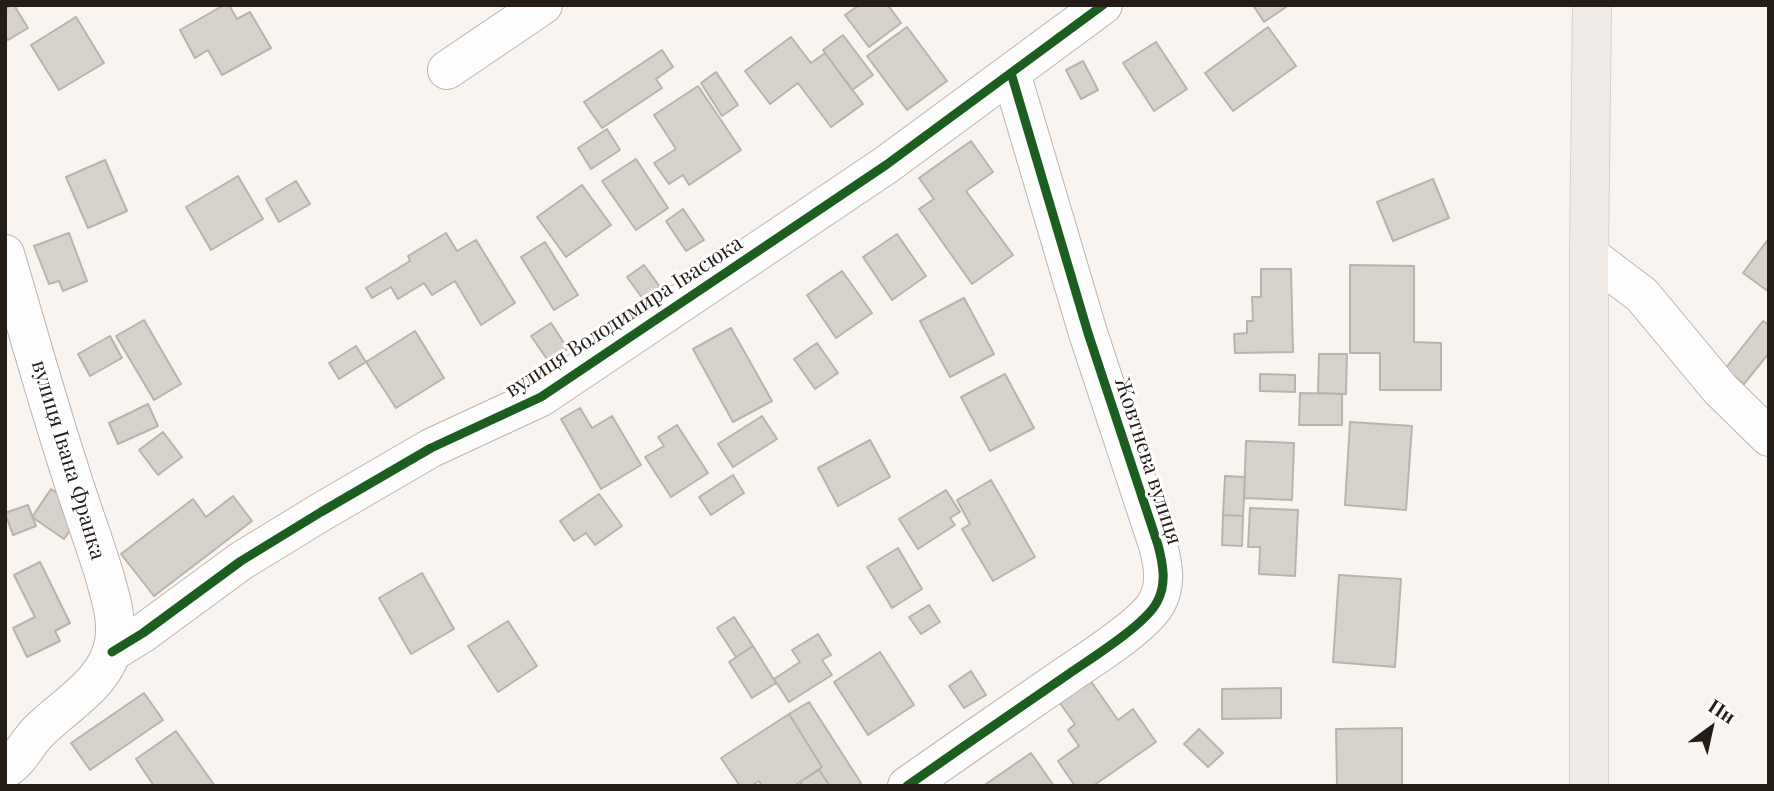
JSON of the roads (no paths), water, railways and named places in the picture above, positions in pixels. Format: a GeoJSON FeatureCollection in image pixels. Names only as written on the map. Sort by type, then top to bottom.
{"type":"FeatureCollection","features":[{"type":"Feature","properties":{"kind":"main road"},"geometry":{"type":"LineString","coordinates":[[1589,786],[1592,5]]}},
{"type":"Feature","properties":{"kind":"street"},"geometry":{"type":"LineString","coordinates":[[447,70],[543,5]]}},
{"type":"Feature","properties":{"kind":"street","name":"вулиця Володимира Івасюка"},"geometry":{"type":"LineString","coordinates":[[16,773],[38,732],[90,685],[108,660],[241,561],[431,448],[541,397],[886,165],[1102,5]]}},
{"type":"Feature","properties":{"kind":"street","name":"Жовтнева вулиця"},"geometry":{"type":"LineString","coordinates":[[907,786],[1142,620],[1159,600],[1163,584],[1163,565],[1158,545],[1088,334],[1011,73]]}},
{"type":"Feature","properties":{"kind":"street","name":"вулиця Івана Франка"},"geometry":{"type":"LineString","coordinates":[[5,254],[57,432],[111,597],[115,628],[108,660]]}},
{"type":"Feature","properties":{"kind":"street"},"geometry":{"type":"LineString","coordinates":[[1589,255],[1643,295],[1720,389],[1769,437]]}}]}
